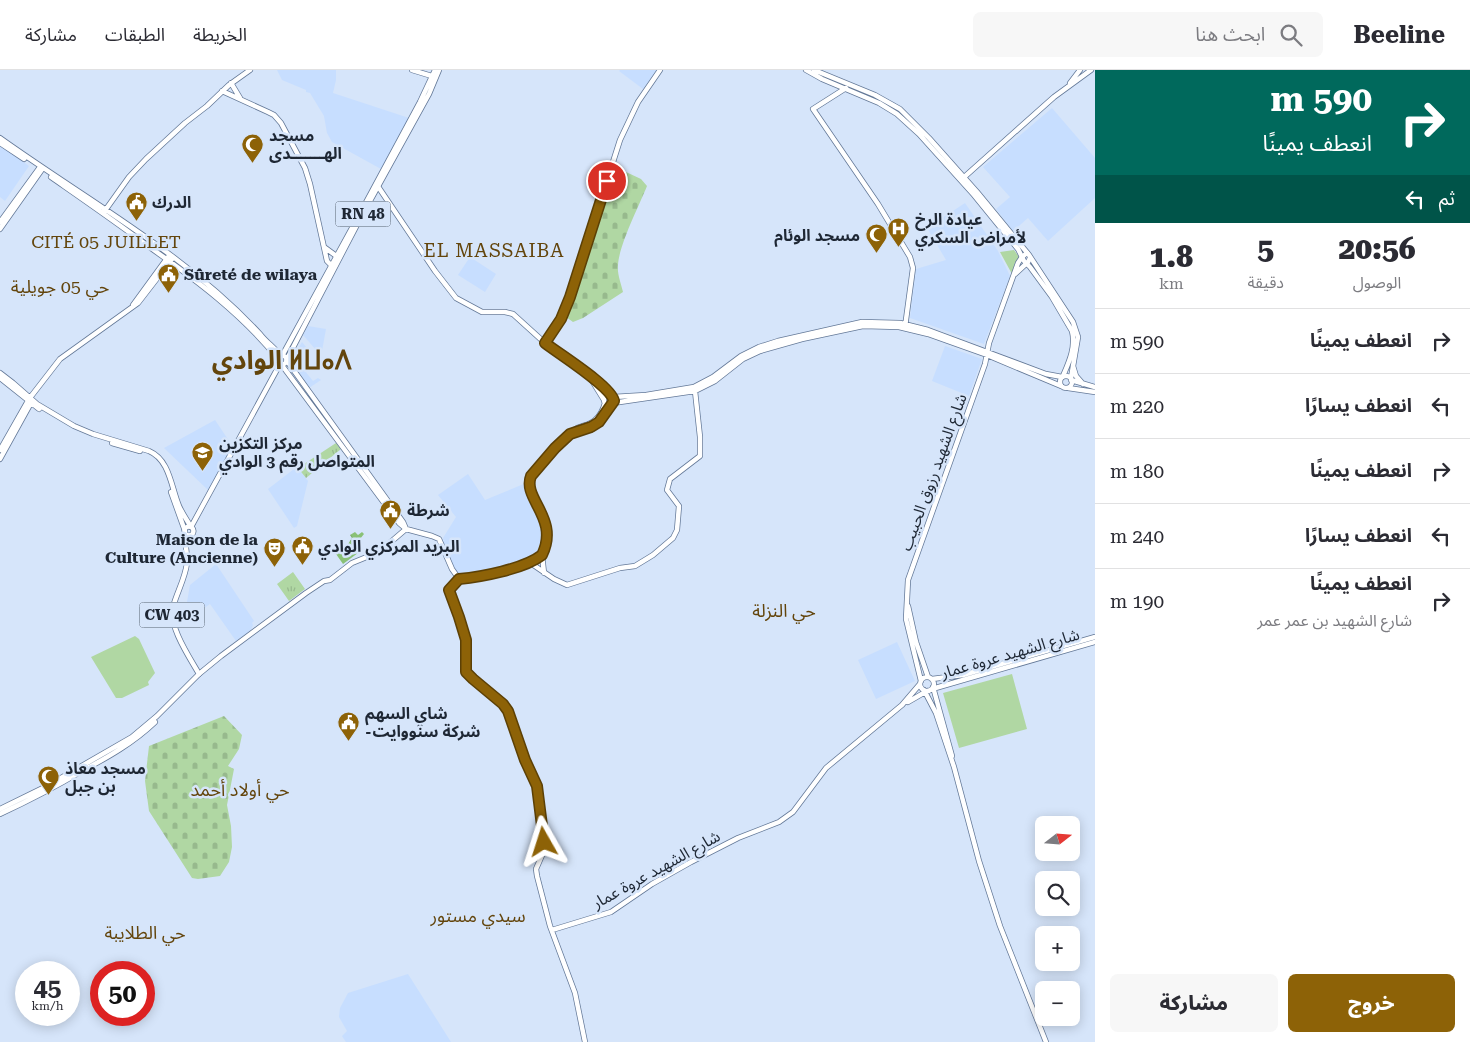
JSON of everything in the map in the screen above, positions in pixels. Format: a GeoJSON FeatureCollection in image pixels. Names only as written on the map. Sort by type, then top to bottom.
{"type":"FeatureCollection","features":[{"type":"Feature","properties":{"kind":"main road"},"geometry":{"type":"LineString","coordinates":[[104,212],[136,169],[231,83],[250,70]]}},
{"type":"Feature","properties":{"kind":"main road"},"geometry":{"type":"LineString","coordinates":[[412,70],[435,77]]}},
{"type":"Feature","properties":{"kind":"main road","name":"RN 48"},"geometry":{"type":"LineString","coordinates":[[435,70],[435,77]]}},
{"type":"Feature","properties":{"kind":"main road","name":"RN 48"},"geometry":{"type":"LineString","coordinates":[[282,360],[439,70]]}},
{"type":"Feature","properties":{"kind":"main road"},"geometry":{"type":"LineString","coordinates":[[545,343],[561,319],[570,297],[622,136],[638,102],[660,70]]}},
{"type":"Feature","properties":{"kind":"main road"},"geometry":{"type":"LineString","coordinates":[[806,70],[822,79],[874,100],[895,113],[919,134],[962,179],[1029,256],[1073,322],[1076,330],[1077,344],[1071,379],[1072,384],[1068,388]]}},
{"type":"Feature","properties":{"kind":"main road"},"geometry":{"type":"LineString","coordinates":[[814,70],[900,109],[929,138],[1003,230],[1052,298],[1072,331],[1074,338],[1072,351],[1060,380],[1061,386]]}},
{"type":"Feature","properties":{"kind":"main road"},"geometry":{"type":"LineString","coordinates":[[1068,86],[1080,70]]}},
{"type":"Feature","properties":{"kind":"main road"},"geometry":{"type":"LineString","coordinates":[[962,179],[1068,86],[1091,70]]}},
{"type":"Feature","properties":{"kind":"main road"},"geometry":{"type":"LineString","coordinates":[[231,83],[234,91],[241,99]]}},
{"type":"Feature","properties":{"kind":"main road"},"geometry":{"type":"LineString","coordinates":[[846,88],[813,109],[863,181],[910,257],[913,268],[905,326]]}},
{"type":"Feature","properties":{"kind":"main road"},"geometry":{"type":"LineString","coordinates":[[222,91],[274,116],[281,123],[302,162],[308,179],[327,262],[333,267]]}},
{"type":"Feature","properties":{"kind":"main road"},"geometry":{"type":"LineString","coordinates":[[892,104],[895,113]]}},
{"type":"Feature","properties":{"kind":"main road"},"geometry":{"type":"LineString","coordinates":[[895,113],[900,109]]}},
{"type":"Feature","properties":{"kind":"main road"},"geometry":{"type":"LineString","coordinates":[[0,138],[41,169]]}},
{"type":"Feature","properties":{"kind":"main road"},"geometry":{"type":"LineString","coordinates":[[0,143],[104,212],[215,290],[282,360],[368,476],[399,523],[406,529],[439,539],[452,569],[459,579]]}},
{"type":"Feature","properties":{"kind":"main road"},"geometry":{"type":"LineString","coordinates":[[0,222],[41,169]]}},
{"type":"Feature","properties":{"kind":"main road"},"geometry":{"type":"LineString","coordinates":[[0,229],[41,169]]}},
{"type":"Feature","properties":{"kind":"main road"},"geometry":{"type":"LineString","coordinates":[[377,185],[435,271],[456,298],[482,312],[506,312],[513,314],[545,343],[587,374],[612,396],[612,404],[599,422],[591,427],[570,434]]}},
{"type":"Feature","properties":{"kind":"main road"},"geometry":{"type":"LineString","coordinates":[[324,247],[338,257]]}},
{"type":"Feature","properties":{"kind":"main road"},"geometry":{"type":"LineString","coordinates":[[1022,256],[1029,256]]}},
{"type":"Feature","properties":{"kind":"main road","name":"شارع الشهيد رزوق الحبيب"},"geometry":{"type":"LineString","coordinates":[[907,603],[925,670],[934,683],[929,690],[921,683],[907,624],[906,589],[989,343],[1022,256]]}},
{"type":"Feature","properties":{"kind":"main road"},"geometry":{"type":"LineString","coordinates":[[1015,274],[1027,264],[1029,256]]}},
{"type":"Feature","properties":{"kind":"main road"},"geometry":{"type":"LineString","coordinates":[[0,450],[31,399],[60,359],[140,302],[170,258]]}},
{"type":"Feature","properties":{"kind":"main road"},"geometry":{"type":"LineString","coordinates":[[587,374],[604,402],[612,404],[695,389],[741,356],[774,342],[853,324],[878,322],[928,330],[1046,374],[1067,376],[1083,384],[1095,387]]}},
{"type":"Feature","properties":{"kind":"main road"},"geometry":{"type":"LineString","coordinates":[[987,353],[1061,386],[1095,392]]}},
{"type":"Feature","properties":{"kind":"main road"},"geometry":{"type":"LineString","coordinates":[[185,532],[188,527],[191,527],[282,360]]}},
{"type":"Feature","properties":{"kind":"main road"},"geometry":{"type":"LineString","coordinates":[[1074,362],[1076,376],[1083,384]]}},
{"type":"Feature","properties":{"kind":"main road"},"geometry":{"type":"LineString","coordinates":[[0,373],[31,399],[82,430],[158,456],[166,467],[179,506],[194,532],[191,536],[186,535],[163,467],[157,459],[146,453],[86,434],[31,399],[0,378]]}},
{"type":"Feature","properties":{"kind":"main road"},"geometry":{"type":"LineString","coordinates":[[544,573],[542,555],[547,541],[547,527],[532,494],[529,482],[531,476],[570,434],[596,420],[603,410],[606,396],[646,395],[695,389]]}},
{"type":"Feature","properties":{"kind":"main road"},"geometry":{"type":"LineString","coordinates":[[529,562],[563,584],[569,585],[620,568],[635,566],[653,555],[673,538],[677,530],[679,506],[667,490],[670,479],[700,456],[695,389]]}},
{"type":"Feature","properties":{"kind":"main road"},"geometry":{"type":"LineString","coordinates":[[0,459],[31,399]]}},
{"type":"Feature","properties":{"kind":"main road"},"geometry":{"type":"LineString","coordinates":[[0,808],[47,786],[130,738],[157,716],[199,674],[221,656],[306,593],[324,581],[330,580],[352,563],[379,552],[406,529]]}},
{"type":"Feature","properties":{"kind":"main road","name":"CW 403"},"geometry":{"type":"LineString","coordinates":[[185,532],[186,570],[173,607],[172,619],[199,674]]}},
{"type":"Feature","properties":{"kind":"main road","name":"CW 403"},"geometry":{"type":"LineString","coordinates":[[186,545],[191,536]]}},
{"type":"Feature","properties":{"kind":"main road"},"geometry":{"type":"LineString","coordinates":[[542,555],[529,562],[481,577],[459,579],[449,590],[466,640],[466,672],[506,707],[525,760],[537,786],[544,847],[536,872],[552,930],[571,978],[579,1006],[585,1042]]}},
{"type":"Feature","properties":{"kind":"main road","name":"شارع الشهيد عروة عمار"},"geometry":{"type":"LineString","coordinates":[[552,930],[611,912],[652,884],[691,862],[738,838],[785,819],[793,812],[826,768],[902,705],[925,678],[940,679],[963,675],[1095,638]]}},
{"type":"Feature","properties":{"kind":"main road","name":"شارع الشهيد عروة عمار"},"geometry":{"type":"LineString","coordinates":[[902,705],[929,690],[1095,642]]}},
{"type":"Feature","properties":{"kind":"main road"},"geometry":{"type":"LineString","coordinates":[[925,670],[931,676],[940,679]]}},
{"type":"Feature","properties":{"kind":"main road"},"geometry":{"type":"LineString","coordinates":[[0,814],[62,783],[140,736],[174,704],[194,679]]}},
{"type":"Feature","properties":{"kind":"main road"},"geometry":{"type":"LineString","coordinates":[[929,690],[951,750],[954,767]]}},
{"type":"Feature","properties":{"kind":"main road"},"geometry":{"type":"LineString","coordinates":[[929,690],[954,767],[979,861],[1000,926],[1046,1042]]}},
{"type":"Feature","properties":{"kind":"shaded area"},"geometry":{"type":"Polygon","coordinates":[[[277,70],[336,70],[333,93],[409,118],[381,169],[332,142],[327,133],[324,116],[310,93],[282,80],[277,70]]]}},
{"type":"Feature","properties":{"kind":"shaded area"},"geometry":{"type":"Polygon","coordinates":[[[620,70],[657,70],[643,89],[620,70]]]}},
{"type":"Feature","properties":{"kind":"shaded area"},"geometry":{"type":"Polygon","coordinates":[[[1052,108],[1095,158],[1095,198],[1048,241],[1028,218],[1013,231],[996,209],[1010,197],[983,167],[1052,108]]]}},
{"type":"Feature","properties":{"kind":"shaded area"},"geometry":{"type":"Polygon","coordinates":[[[0,145],[29,166],[5,201],[0,197],[0,145]]]}},
{"type":"Feature","properties":{"kind":"shaded area"},"geometry":{"type":"Polygon","coordinates":[[[965,203],[998,251],[1010,276],[984,344],[910,318],[916,269],[946,260],[927,228],[965,203]]]}},
{"type":"Feature","properties":{"kind":"shaded area"},"geometry":{"type":"Polygon","coordinates":[[[470,257],[496,274],[485,292],[458,275],[470,257]]]}},
{"type":"Feature","properties":{"kind":"shaded area"},"geometry":{"type":"Polygon","coordinates":[[[308,326],[326,329],[322,351],[316,350],[303,335],[308,326]]]}},
{"type":"Feature","properties":{"kind":"shaded area"},"geometry":{"type":"Polygon","coordinates":[[[302,342],[307,348],[301,358],[301,366],[313,381],[318,378],[321,380],[309,388],[293,368],[292,358],[302,342]]]}},
{"type":"Feature","properties":{"kind":"shaded area"},"geometry":{"type":"Polygon","coordinates":[[[945,346],[982,359],[969,396],[932,381],[945,346]]]}},
{"type":"Feature","properties":{"kind":"shaded area","name":"مركز التكزين المتواصل رقم 3 الوادي"},"geometry":{"type":"Polygon","coordinates":[[[215,420],[231,444],[230,450],[208,490],[164,448],[215,420]]]}},
{"type":"Feature","properties":{"kind":"shaded area"},"geometry":{"type":"Polygon","coordinates":[[[298,468],[308,481],[297,526],[294,528],[268,489],[298,468]]]}},
{"type":"Feature","properties":{"kind":"shaded area"},"geometry":{"type":"Polygon","coordinates":[[[468,474],[485,500],[526,483],[544,520],[547,531],[544,551],[533,560],[478,576],[457,573],[444,546],[443,538],[456,517],[438,495],[468,474]]]}},
{"type":"Feature","properties":{"kind":"shaded area"},"geometry":{"type":"Polygon","coordinates":[[[216,564],[254,621],[251,630],[236,641],[210,604],[196,614],[187,602],[190,585],[216,564]]]}},
{"type":"Feature","properties":{"kind":"shaded area"},"geometry":{"type":"Polygon","coordinates":[[[897,642],[915,681],[876,699],[858,660],[897,642]]]}},
{"type":"Feature","properties":{"kind":"shaded area"},"geometry":{"type":"Polygon","coordinates":[[[408,974],[451,1042],[346,1042],[342,1036],[347,1031],[339,1017],[340,1008],[348,993],[408,974]]]}},
{"type":"Feature","properties":{"kind":"green space"},"geometry":{"type":"Polygon","coordinates":[[[626,172],[641,179],[647,186],[619,257],[618,272],[623,292],[583,318],[573,322],[566,317],[613,175],[626,172]]]}},
{"type":"Feature","properties":{"kind":"green space"},"geometry":{"type":"Polygon","coordinates":[[[1014,250],[1019,257],[1012,274],[1000,252],[1014,250]]]}},
{"type":"Feature","properties":{"kind":"green space"},"geometry":{"type":"Polygon","coordinates":[[[336,443],[341,449],[306,478],[298,468],[336,443]]]}},
{"type":"Feature","properties":{"kind":"green space"},"geometry":{"type":"Polygon","coordinates":[[[355,532],[358,535],[362,532],[364,534],[360,539],[362,542],[358,545],[362,550],[343,564],[336,554],[346,547],[352,538],[350,535],[355,532]]]}},
{"type":"Feature","properties":{"kind":"green space"},"geometry":{"type":"Polygon","coordinates":[[[293,572],[305,589],[289,601],[277,584],[293,572]]]}},
{"type":"Feature","properties":{"kind":"green space"},"geometry":{"type":"Polygon","coordinates":[[[135,636],[139,639],[155,673],[148,682],[149,685],[122,698],[116,698],[91,657],[135,636]]]}},
{"type":"Feature","properties":{"kind":"green space"},"geometry":{"type":"Polygon","coordinates":[[[1012,674],[1027,729],[959,748],[943,693],[1012,674]]]}},
{"type":"Feature","properties":{"kind":"green space"},"geometry":{"type":"Polygon","coordinates":[[[224,716],[242,735],[239,749],[228,766],[234,769],[227,805],[232,847],[229,862],[220,876],[192,878],[149,811],[145,781],[149,746],[224,716]]]}},
{"type":"Feature","properties":{"kind":"place","name":"مسجد الهـــــــدى"},"geometry":{"type":"Point","coordinates":[253,163]}},
{"type":"Feature","properties":{"kind":"place","name":"الدرك"},"geometry":{"type":"Point","coordinates":[136,221]}},
{"type":"Feature","properties":{"kind":"place","name":"عيادة الرخ لأمراض السكري"},"geometry":{"type":"Point","coordinates":[899,247]}},
{"type":"Feature","properties":{"kind":"place","name":"مسجد الوئام"},"geometry":{"type":"Point","coordinates":[876,254]}},
{"type":"Feature","properties":{"kind":"place","name":"Sûreté de wilaya"},"geometry":{"type":"Point","coordinates":[168,293]}},
{"type":"Feature","properties":{"kind":"place","name":"مركز التكزين المتواصل رقم 3 الوادي"},"geometry":{"type":"Point","coordinates":[203,471]}},
{"type":"Feature","properties":{"kind":"place","name":"شرطة"},"geometry":{"type":"Point","coordinates":[391,529]}},
{"type":"Feature","properties":{"kind":"place","name":"البريد المركزي الوادي"},"geometry":{"type":"Point","coordinates":[302,565]}},
{"type":"Feature","properties":{"kind":"place","name":"Maison de la Culture (Ancienne)"},"geometry":{"type":"Point","coordinates":[274,567]}},
{"type":"Feature","properties":{"kind":"place","name":"شاي السهم -شركة سنووايت"},"geometry":{"type":"Point","coordinates":[349,741]}},
{"type":"Feature","properties":{"kind":"place","name":"مسجد معاذ بن جبل"},"geometry":{"type":"Point","coordinates":[49,796]}},
{"type":"Feature","properties":{"kind":"district","name":"CITÉ 05 JUILLET"},"geometry":{"type":"Point","coordinates":[106,242]}},
{"type":"Feature","properties":{"kind":"district","name":"EL MASSAIBA"},"geometry":{"type":"Point","coordinates":[494,250]}},
{"type":"Feature","properties":{"kind":"district","name":"حي 05 جويلية"},"geometry":{"type":"Point","coordinates":[60,287]}},
{"type":"Feature","properties":{"kind":"district","name":"الوادي ⵍⵡⴰⴷ"},"geometry":{"type":"Point","coordinates":[282,360]}},
{"type":"Feature","properties":{"kind":"district","name":"حي النزلة"},"geometry":{"type":"Point","coordinates":[784,611]}},
{"type":"Feature","properties":{"kind":"district","name":"حي أولاد أحمد"},"geometry":{"type":"Point","coordinates":[240,790]}},
{"type":"Feature","properties":{"kind":"district","name":"سيدي مستور"},"geometry":{"type":"Point","coordinates":[478,916]}},
{"type":"Feature","properties":{"kind":"district","name":"حي الطلايبة"},"geometry":{"type":"Point","coordinates":[145,933]}},
{"type":"Feature","properties":{"kind":"route"},"geometry":{"type":"LineString","coordinates":[[544,842],[538,791],[508,711],[499,700],[466,672],[466,640],[449,590],[459,579],[481,577],[535,560],[542,555],[548,533],[546,523],[532,494],[529,482],[531,476],[570,434],[591,427],[599,422],[614,401],[614,398],[595,380],[545,343],[554,332],[570,297],[607,181]]}}]}
